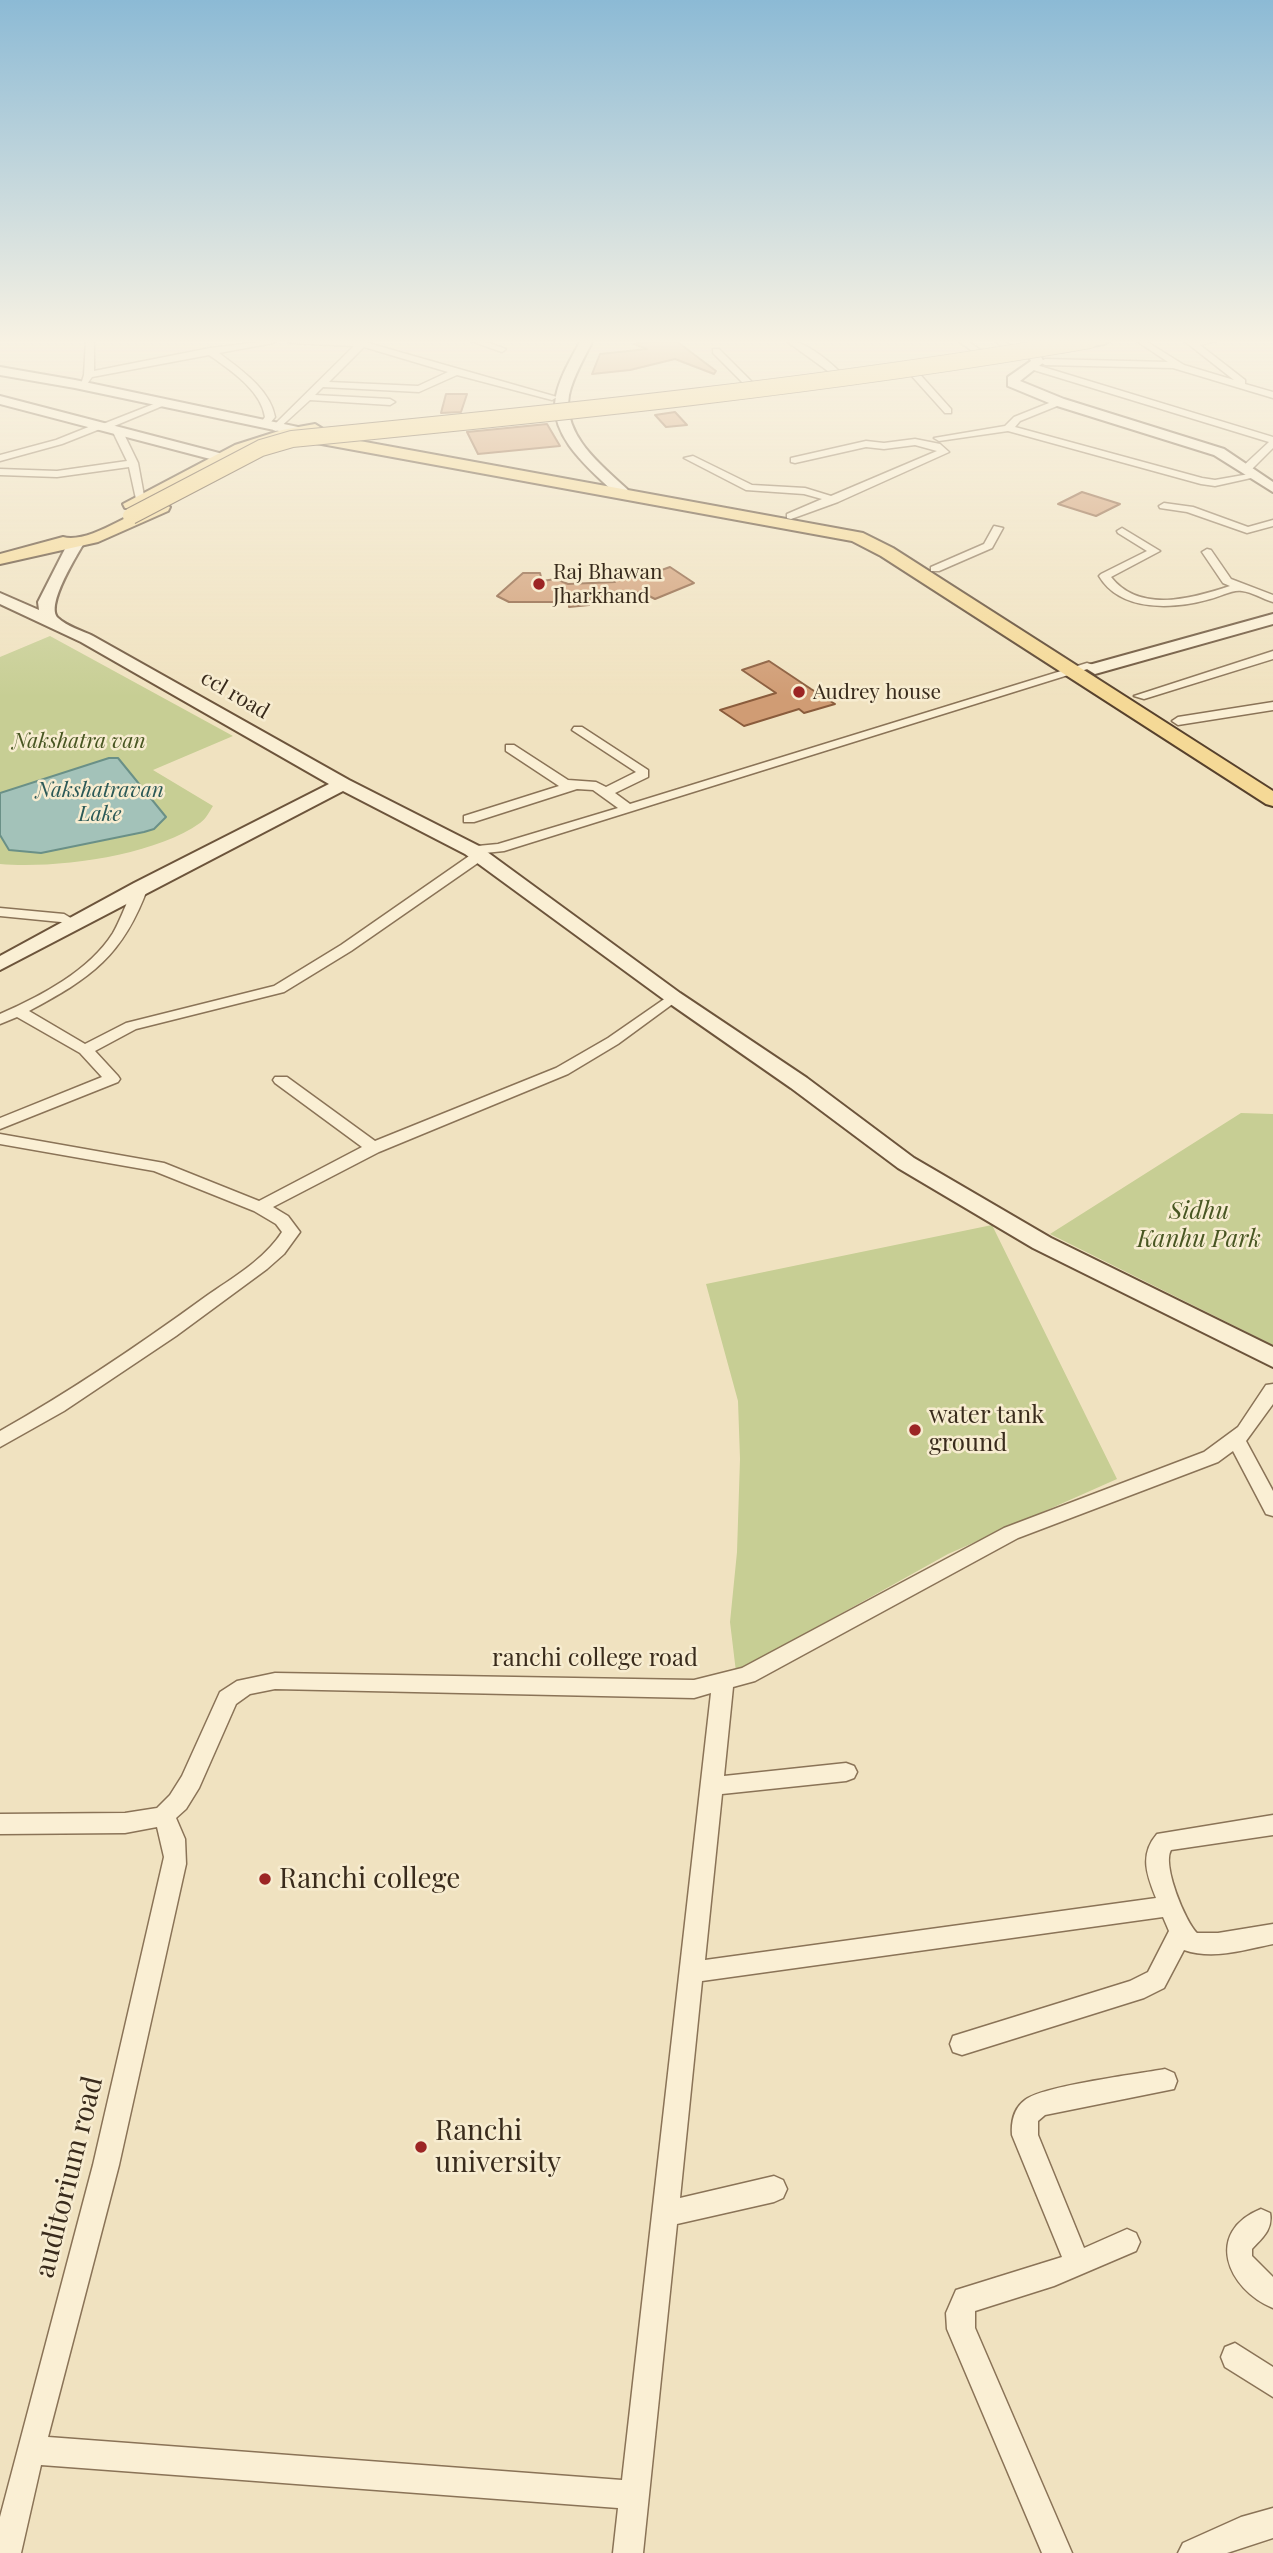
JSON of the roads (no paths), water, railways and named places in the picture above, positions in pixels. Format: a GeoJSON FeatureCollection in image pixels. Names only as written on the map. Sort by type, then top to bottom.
{"type":"FeatureCollection","features":[{"type":"Feature","properties":{"kind":"main road"},"geometry":{"type":"LineString","coordinates":[[44,544],[50,534],[96,519],[141,499],[214,459]]}},
{"type":"Feature","properties":{"kind":"main road"},"geometry":{"type":"LineString","coordinates":[[0,559],[127,514],[238,459]]}},
{"type":"Feature","properties":{"kind":"main road"},"geometry":{"type":"LineString","coordinates":[[0,552],[44,544],[76,543],[161,508],[254,459]]}},
{"type":"Feature","properties":{"kind":"main road"},"geometry":{"type":"LineString","coordinates":[[452,459],[838,523],[876,533],[936,569],[1086,669],[1273,800]]}},
{"type":"Feature","properties":{"kind":"main road"},"geometry":{"type":"LineString","coordinates":[[607,486],[857,537],[1086,669],[1140,696],[1273,784]]}},
{"type":"Feature","properties":{"kind":"street"},"geometry":{"type":"LineString","coordinates":[[32,459],[134,463]]}},
{"type":"Feature","properties":{"kind":"street"},"geometry":{"type":"LineString","coordinates":[[131,459],[141,499]]}},
{"type":"Feature","properties":{"kind":"street"},"geometry":{"type":"LineString","coordinates":[[581,459],[607,486]]}},
{"type":"Feature","properties":{"kind":"street"},"geometry":{"type":"LineString","coordinates":[[587,459],[607,486]]}},
{"type":"Feature","properties":{"kind":"street"},"geometry":{"type":"LineString","coordinates":[[692,459],[750,488],[806,491],[834,500]]}},
{"type":"Feature","properties":{"kind":"street"},"geometry":{"type":"LineString","coordinates":[[795,460],[800,459]]}},
{"type":"Feature","properties":{"kind":"street"},"geometry":{"type":"LineString","coordinates":[[895,459],[905,466]]}},
{"type":"Feature","properties":{"kind":"street"},"geometry":{"type":"LineString","coordinates":[[791,516],[834,500],[905,466],[928,459]]}},
{"type":"Feature","properties":{"kind":"street"},"geometry":{"type":"LineString","coordinates":[[1121,459],[1201,481],[1262,480]]}},
{"type":"Feature","properties":{"kind":"street"},"geometry":{"type":"LineString","coordinates":[[1230,459],[1262,480]]}},
{"type":"Feature","properties":{"kind":"street"},"geometry":{"type":"LineString","coordinates":[[1255,459],[1262,480]]}},
{"type":"Feature","properties":{"kind":"street"},"geometry":{"type":"LineString","coordinates":[[0,472],[56,460]]}},
{"type":"Feature","properties":{"kind":"street"},"geometry":{"type":"LineString","coordinates":[[1164,506],[1189,509],[1247,530],[1256,530],[1273,523]]}},
{"type":"Feature","properties":{"kind":"street"},"geometry":{"type":"LineString","coordinates":[[936,569],[988,546],[998,528]]}},
{"type":"Feature","properties":{"kind":"street"},"geometry":{"type":"LineString","coordinates":[[1122,531],[1155,551],[1105,576],[1109,583],[1132,597],[1147,604],[1178,604],[1238,587]]}},
{"type":"Feature","properties":{"kind":"street"},"geometry":{"type":"LineString","coordinates":[[53,623],[47,614],[46,602],[76,543]]}},
{"type":"Feature","properties":{"kind":"street"},"geometry":{"type":"LineString","coordinates":[[1207,552],[1224,579],[1238,587],[1273,598]]}},
{"type":"Feature","properties":{"kind":"street","name":"ccl road"},"geometry":{"type":"LineString","coordinates":[[0,598],[88,639],[338,781],[476,853],[673,997],[799,1083],[905,1163],[946,1189],[1042,1243],[1273,1358]]}},
{"type":"Feature","properties":{"kind":"street"},"geometry":{"type":"LineString","coordinates":[[85,1051],[131,1027],[279,989],[346,948],[476,853],[1086,669],[1273,619]]}},
{"type":"Feature","properties":{"kind":"street"},"geometry":{"type":"LineString","coordinates":[[1140,696],[1273,655]]}},
{"type":"Feature","properties":{"kind":"street"},"geometry":{"type":"LineString","coordinates":[[1178,721],[1273,706]]}},
{"type":"Feature","properties":{"kind":"street"},"geometry":{"type":"LineString","coordinates":[[578,730],[642,770],[643,774],[639,779],[607,792]]}},
{"type":"Feature","properties":{"kind":"street"},"geometry":{"type":"LineString","coordinates":[[510,748],[572,786]]}},
{"type":"Feature","properties":{"kind":"street"},"geometry":{"type":"LineString","coordinates":[[0,953],[141,887],[338,781]]}},
{"type":"Feature","properties":{"kind":"street"},"geometry":{"type":"LineString","coordinates":[[0,964],[69,921],[338,781]]}},
{"type":"Feature","properties":{"kind":"street"},"geometry":{"type":"LineString","coordinates":[[469,819],[572,786],[596,786],[629,809]]}},
{"type":"Feature","properties":{"kind":"street"},"geometry":{"type":"LineString","coordinates":[[0,1019],[19,1012],[100,959],[130,917],[141,887]]}},
{"type":"Feature","properties":{"kind":"street"},"geometry":{"type":"LineString","coordinates":[[0,912],[69,921]]}},
{"type":"Feature","properties":{"kind":"street"},"geometry":{"type":"LineString","coordinates":[[260,1207],[373,1148],[562,1071],[613,1041],[673,997]]}},
{"type":"Feature","properties":{"kind":"street"},"geometry":{"type":"LineString","coordinates":[[0,1124],[112,1079],[85,1051],[19,1012]]}},
{"type":"Feature","properties":{"kind":"street"},"geometry":{"type":"LineString","coordinates":[[281,1080],[373,1148]]}},
{"type":"Feature","properties":{"kind":"street"},"geometry":{"type":"LineString","coordinates":[[0,1139],[158,1167],[260,1207],[282,1220],[291,1232],[282,1248],[197,1311],[39,1418],[0,1440]]}},
{"type":"Feature","properties":{"kind":"street","name":"ranchi college road"},"geometry":{"type":"LineString","coordinates":[[163,1816],[178,1802],[191,1781],[228,1698],[245,1687],[261,1683],[694,1689],[723,1683],[748,1675],[1011,1533],[1212,1457],[1245,1432],[1273,1390]]}},
{"type":"Feature","properties":{"kind":"street"},"geometry":{"type":"LineString","coordinates":[[1236,1440],[1273,1509]]}},
{"type":"Feature","properties":{"kind":"street"},"geometry":{"type":"LineString","coordinates":[[628,2553],[723,1683]]}},
{"type":"Feature","properties":{"kind":"street"},"geometry":{"type":"LineString","coordinates":[[712,1786],[846,1772]]}},
{"type":"Feature","properties":{"kind":"street"},"geometry":{"type":"LineString","coordinates":[[0,1824],[125,1823],[163,1816]]}},
{"type":"Feature","properties":{"kind":"street","name":"auditorium road"},"geometry":{"type":"LineString","coordinates":[[6,2553],[30,2450],[106,2165],[175,1864],[176,1844],[172,1829],[163,1816]]}},
{"type":"Feature","properties":{"kind":"street"},"geometry":{"type":"LineString","coordinates":[[1273,1825],[1165,1841],[1154,1856],[1171,1906],[1187,1940],[1196,1944],[1214,1944],[1273,1934]]}},
{"type":"Feature","properties":{"kind":"street"},"geometry":{"type":"LineString","coordinates":[[692,1972],[1171,1906]]}},
{"type":"Feature","properties":{"kind":"street"},"geometry":{"type":"LineString","coordinates":[[962,2044],[1135,1990],[1156,1980],[1181,1930]]}},
{"type":"Feature","properties":{"kind":"street"},"geometry":{"type":"LineString","coordinates":[[1078,2264],[1025,2135],[1023,2123],[1028,2111],[1040,2104],[1165,2081]]}},
{"type":"Feature","properties":{"kind":"street"},"geometry":{"type":"LineString","coordinates":[[665,2214],[774,2189]]}},
{"type":"Feature","properties":{"kind":"street"},"geometry":{"type":"LineString","coordinates":[[1261,2222],[1241,2242],[1239,2253],[1241,2264],[1273,2295]]}},
{"type":"Feature","properties":{"kind":"street"},"geometry":{"type":"LineString","coordinates":[[1057,2553],[961,2329],[960,2313],[966,2300],[1078,2264],[1126,2242]]}},
{"type":"Feature","properties":{"kind":"street"},"geometry":{"type":"LineString","coordinates":[[1235,2357],[1273,2383]]}},
{"type":"Feature","properties":{"kind":"street"},"geometry":{"type":"LineString","coordinates":[[30,2450],[635,2495]]}},
{"type":"Feature","properties":{"kind":"street"},"geometry":{"type":"LineString","coordinates":[[1193,2553],[1241,2532],[1273,2523]]}},
{"type":"Feature","properties":{"kind":"water","name":"Nakshatravan Lake"},"geometry":{"type":"Polygon","coordinates":[[[109,758],[118,758],[166,817],[154,829],[41,853],[9,850],[0,835],[0,793],[109,758]]]}},
{"type":"Feature","properties":{"kind":"place","name":"Raj Bhawan Jharkhand"},"geometry":{"type":"Point","coordinates":[539,584]}},
{"type":"Feature","properties":{"kind":"place","name":"Audrey house"},"geometry":{"type":"Point","coordinates":[799,692]}},
{"type":"Feature","properties":{"kind":"place","name":"water tank ground"},"geometry":{"type":"Point","coordinates":[915,1430]}},
{"type":"Feature","properties":{"kind":"place","name":"Ranchi college"},"geometry":{"type":"Point","coordinates":[265,1879]}},
{"type":"Feature","properties":{"kind":"place","name":"Ranchi university"},"geometry":{"type":"Point","coordinates":[421,2147]}},
{"type":"Feature","properties":{"kind":"park label","name":"Nakshatra van"},"geometry":{"type":"Point","coordinates":[79,741]}},
{"type":"Feature","properties":{"kind":"park label","name":"Sidhu Kanhu Park"},"geometry":{"type":"Point","coordinates":[1199,1226]}}]}
